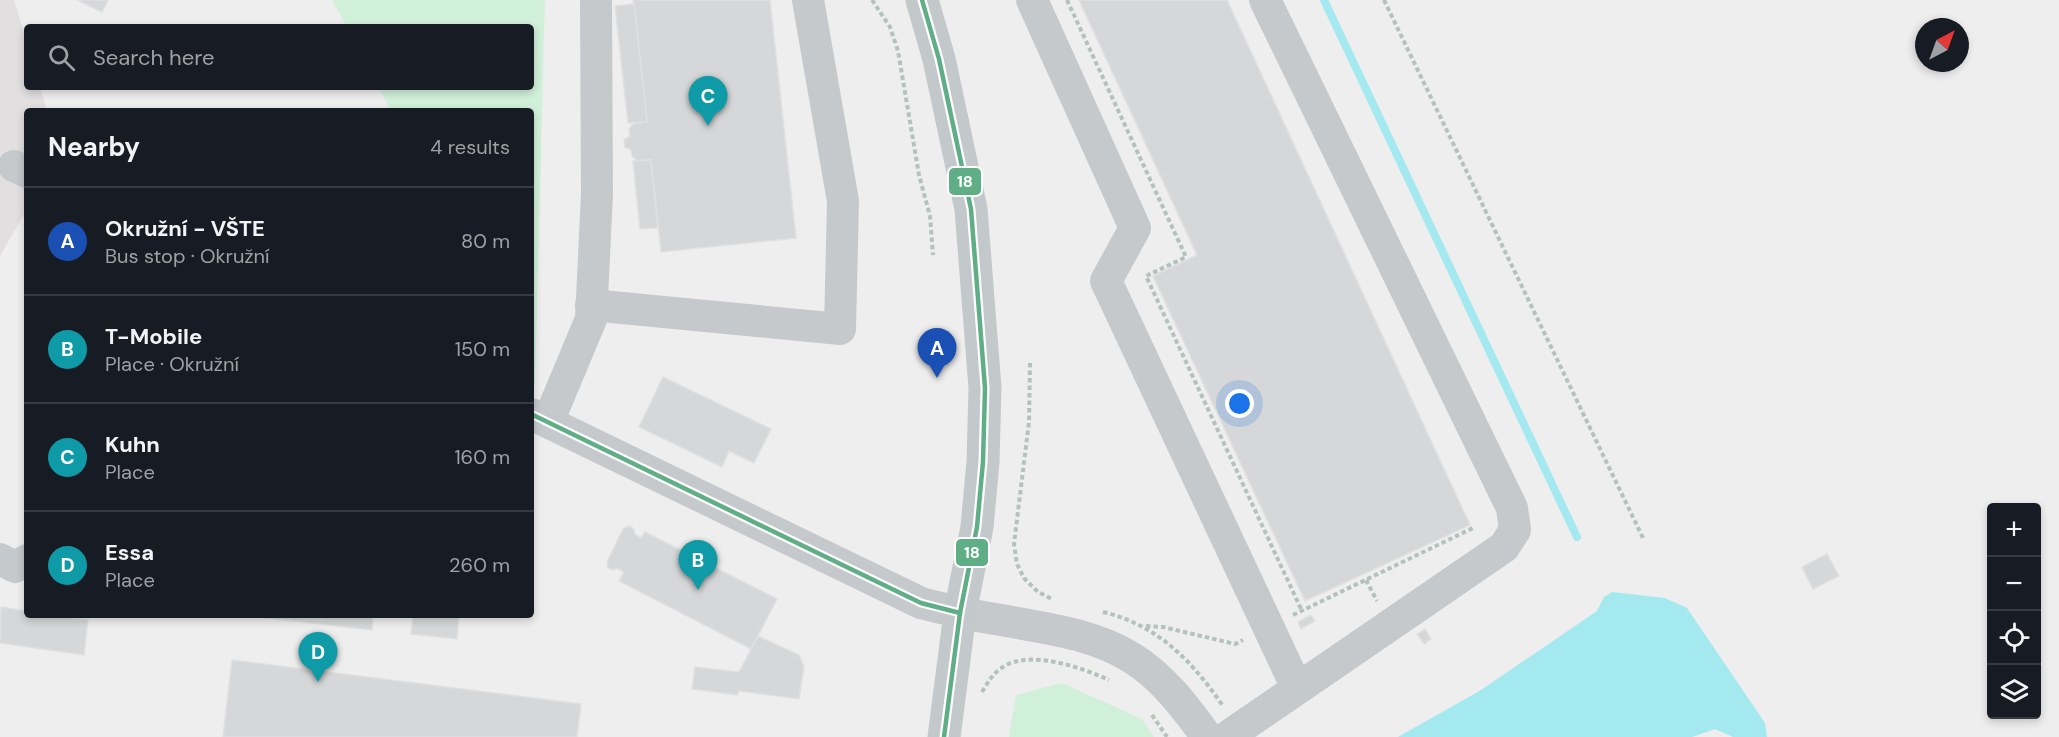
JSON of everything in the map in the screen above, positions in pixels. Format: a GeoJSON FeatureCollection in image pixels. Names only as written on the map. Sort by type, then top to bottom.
{"type":"FeatureCollection","features":[{"type":"Feature","properties":{"kind":"main road"},"geometry":{"type":"LineString","coordinates":[[922,0],[939,59],[971,208],[985,388],[983,462],[977,527],[960,613],[944,737]]}},
{"type":"Feature","properties":{"kind":"street"},"geometry":{"type":"LineString","coordinates":[[596,0],[597,194],[591,319],[539,418],[921,603],[1088,638],[1132,657],[1164,684],[1207,737]]}},
{"type":"Feature","properties":{"kind":"street"},"geometry":{"type":"LineString","coordinates":[[591,304],[840,329],[843,201],[808,0]]}},
{"type":"Feature","properties":{"kind":"street"},"geometry":{"type":"LineString","coordinates":[[1032,0],[1135,228],[1106,281],[1297,688]]}},
{"type":"Feature","properties":{"kind":"street"},"geometry":{"type":"LineString","coordinates":[[1233,733],[1504,547],[1515,530],[1512,508],[1265,0]]}},
{"type":"Feature","properties":{"kind":"street"},"geometry":{"type":"LineString","coordinates":[[0,559],[15,567],[24,562]]}},
{"type":"Feature","properties":{"kind":"path"},"geometry":{"type":"LineString","coordinates":[[872,0],[891,27],[898,51],[919,175],[930,216],[933,255]]}},
{"type":"Feature","properties":{"kind":"path"},"geometry":{"type":"LineString","coordinates":[[1067,0],[1186,257],[1146,276],[1302,611]]}},
{"type":"Feature","properties":{"kind":"path"},"geometry":{"type":"LineString","coordinates":[[1384,0],[1643,538]]}},
{"type":"Feature","properties":{"kind":"path"},"geometry":{"type":"LineString","coordinates":[[1030,363],[1029,422],[1014,544],[1017,564],[1024,578],[1038,592],[1062,602]]}},
{"type":"Feature","properties":{"kind":"path"},"geometry":{"type":"LineString","coordinates":[[1145,626],[1163,627],[1235,644],[1475,527]]}},
{"type":"Feature","properties":{"kind":"path"},"geometry":{"type":"LineString","coordinates":[[1102,611],[1122,616],[1145,626],[1173,647],[1192,665],[1214,693],[1233,733]]}},
{"type":"Feature","properties":{"kind":"path"},"geometry":{"type":"LineString","coordinates":[[982,692],[991,677],[1005,665],[1022,660],[1043,660],[1076,668],[1112,681]]}},
{"type":"Feature","properties":{"kind":"path"},"geometry":{"type":"LineString","coordinates":[[1150,713],[1167,737]]}},
{"type":"Feature","properties":{"kind":"shaded area"},"geometry":{"type":"Polygon","coordinates":[[[0,0],[14,0],[24,33],[24,90],[41,90],[46,108],[24,108],[24,214],[0,256],[0,0]]]}},
{"type":"Feature","properties":{"kind":"green space"},"geometry":{"type":"Polygon","coordinates":[[[332,0],[545,0],[535,384],[534,108],[389,108],[380,90],[534,90],[534,24],[345,24],[332,0]]]}},
{"type":"Feature","properties":{"kind":"green space"},"geometry":{"type":"Polygon","coordinates":[[[1062,683],[1142,719],[1154,737],[1009,737],[1016,695],[1062,683]]]}},
{"type":"Feature","properties":{"kind":"water"},"geometry":{"type":"Polygon","coordinates":[[[1612,592],[1665,598],[1687,608],[1765,723],[1767,737],[1733,737],[1715,729],[1692,737],[1398,737],[1481,690],[1597,611],[1604,597],[1612,592]]]}},
{"type":"Feature","properties":{"kind":"building"},"geometry":{"type":"Polygon","coordinates":[[[77,0],[108,0],[102,12],[77,0]]]}},
{"type":"Feature","properties":{"kind":"building"},"geometry":{"type":"Polygon","coordinates":[[[633,0],[770,0],[796,238],[661,252],[651,160],[638,161],[632,156],[631,150],[625,147],[624,140],[630,136],[629,129],[634,123],[647,122],[633,0]]]}},
{"type":"Feature","properties":{"kind":"building"},"geometry":{"type":"Polygon","coordinates":[[[1079,0],[1227,0],[1470,525],[1305,601],[1153,276],[1197,255],[1079,0]]]}},
{"type":"Feature","properties":{"kind":"building"},"geometry":{"type":"Polygon","coordinates":[[[634,4],[647,122],[628,123],[615,6],[634,4]]]}},
{"type":"Feature","properties":{"kind":"building"},"geometry":{"type":"Polygon","coordinates":[[[651,160],[658,228],[640,229],[633,161],[651,160]]]}},
{"type":"Feature","properties":{"kind":"building"},"geometry":{"type":"Polygon","coordinates":[[[663,377],[771,429],[754,463],[729,451],[722,467],[639,427],[663,377]]]}},
{"type":"Feature","properties":{"kind":"building"},"geometry":{"type":"Polygon","coordinates":[[[629,526],[641,538],[645,532],[777,599],[751,649],[619,581],[624,572],[617,568],[613,570],[608,568],[607,562],[623,529],[629,526]]]}},
{"type":"Feature","properties":{"kind":"building"},"geometry":{"type":"Polygon","coordinates":[[[1827,554],[1839,576],[1813,589],[1802,567],[1827,554]]]}},
{"type":"Feature","properties":{"kind":"building"},"geometry":{"type":"Polygon","coordinates":[[[1,607],[24,611],[24,618],[88,620],[84,655],[0,643],[1,607]]]}},
{"type":"Feature","properties":{"kind":"building"},"geometry":{"type":"Polygon","coordinates":[[[1311,615],[1315,621],[1301,629],[1298,622],[1311,615]]]}},
{"type":"Feature","properties":{"kind":"building"},"geometry":{"type":"Polygon","coordinates":[[[266,618],[373,618],[372,630],[266,618]]]}},
{"type":"Feature","properties":{"kind":"building"},"geometry":{"type":"Polygon","coordinates":[[[413,618],[459,618],[457,639],[411,634],[413,618]]]}},
{"type":"Feature","properties":{"kind":"building"},"geometry":{"type":"Polygon","coordinates":[[[1425,629],[1431,639],[1424,644],[1417,634],[1425,629]]]}},
{"type":"Feature","properties":{"kind":"building"},"geometry":{"type":"Polygon","coordinates":[[[758,636],[799,655],[804,666],[799,699],[739,691],[737,695],[692,689],[695,667],[739,672],[758,636]]]}},
{"type":"Feature","properties":{"kind":"building"},"geometry":{"type":"Polygon","coordinates":[[[232,660],[581,704],[577,737],[223,737],[232,660]]]}},
{"type":"Feature","properties":{"kind":"waterway"},"geometry":{"type":"LineString","coordinates":[[1324,0],[1577,537]]}},
{"type":"Feature","properties":{"kind":"transit line","name":"18"},"geometry":{"type":"LineString","coordinates":[[922,0],[939,59],[971,209],[985,388],[983,462],[977,527],[960,613],[944,737]]}},
{"type":"Feature","properties":{"kind":"transit line","name":"18"},"geometry":{"type":"LineString","coordinates":[[534,415],[921,603],[960,613]]}},
{"type":"Feature","properties":{"kind":"place","name":"Kuhn"},"geometry":{"type":"Point","coordinates":[708,126]}},
{"type":"Feature","properties":{"kind":"place","name":"Okružní - VŠTE"},"geometry":{"type":"Point","coordinates":[937,378]}},
{"type":"Feature","properties":{"kind":"place","name":"T-Mobile"},"geometry":{"type":"Point","coordinates":[698,590]}},
{"type":"Feature","properties":{"kind":"place","name":"Essa"},"geometry":{"type":"Point","coordinates":[318,682]}}]}
